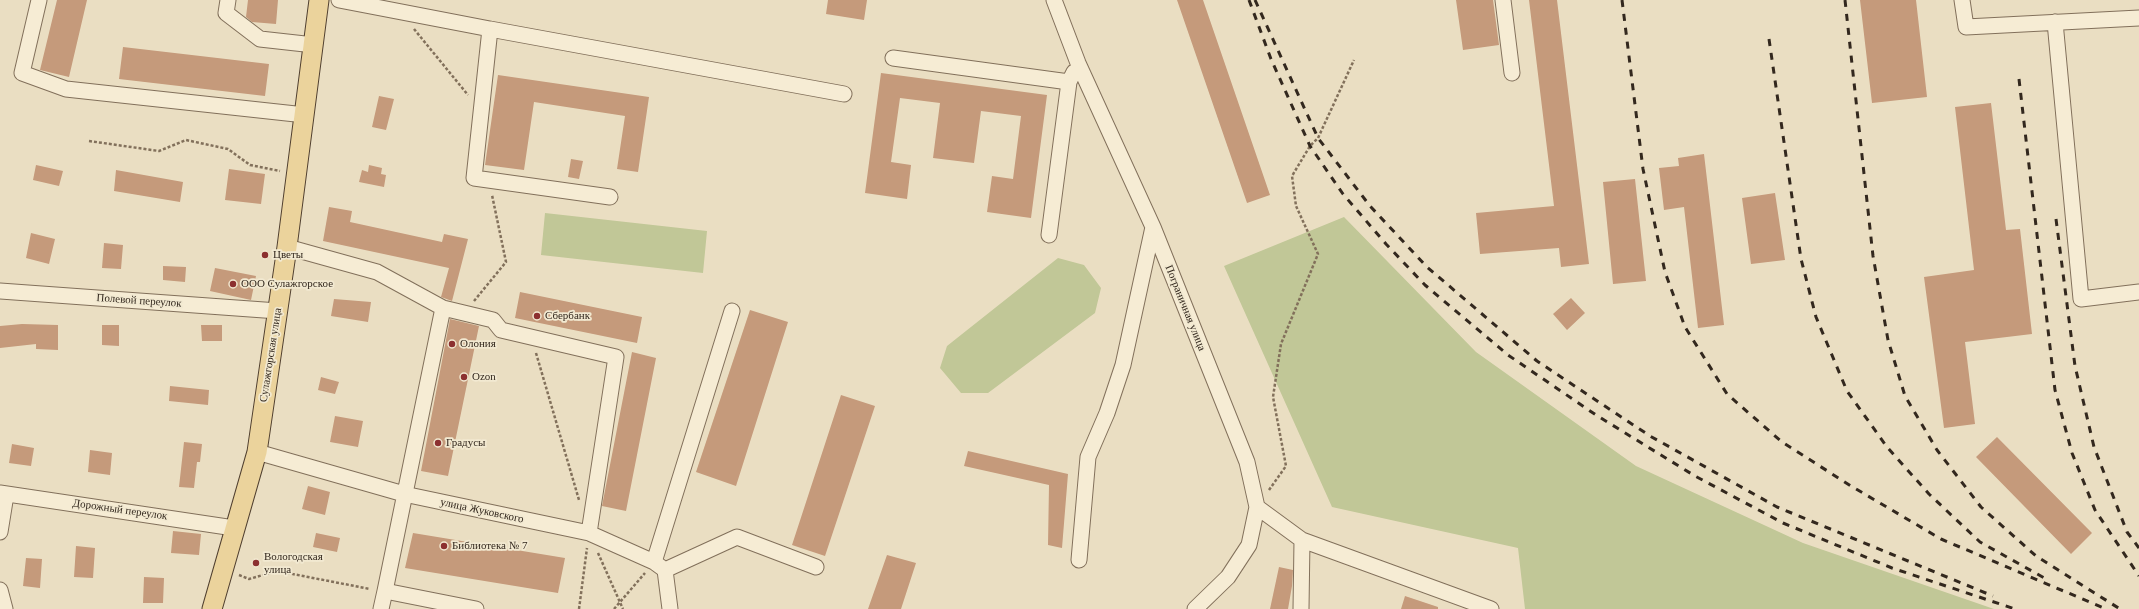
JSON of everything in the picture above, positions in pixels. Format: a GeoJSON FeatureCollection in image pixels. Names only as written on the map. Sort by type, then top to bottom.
{"type":"FeatureCollection","features":[{"type":"Feature","properties":{"kind":"main road","name":"Сулажгорская улица"},"geometry":{"type":"LineString","coordinates":[[212,609],[222,569],[257,452],[287,247],[320,0]]}},
{"type":"Feature","properties":{"kind":"street"},"geometry":{"type":"LineString","coordinates":[[39,0],[22,74],[66,90],[305,114]]}},
{"type":"Feature","properties":{"kind":"street"},"geometry":{"type":"LineString","coordinates":[[228,0],[226,13],[260,39],[314,45]]}},
{"type":"Feature","properties":{"kind":"street"},"geometry":{"type":"LineString","coordinates":[[339,0],[844,94]]}},
{"type":"Feature","properties":{"kind":"street","name":"Пограничная улица"},"geometry":{"type":"LineString","coordinates":[[1054,0],[1078,62],[1153,227],[1247,462],[1257,507],[1249,545],[1228,577],[1195,609]]}},
{"type":"Feature","properties":{"kind":"street"},"geometry":{"type":"LineString","coordinates":[[1503,0],[1512,73]]}},
{"type":"Feature","properties":{"kind":"street"},"geometry":{"type":"LineString","coordinates":[[1962,0],[1966,27],[2139,18]]}},
{"type":"Feature","properties":{"kind":"street"},"geometry":{"type":"LineString","coordinates":[[2055,22],[2081,299],[2139,292]]}},
{"type":"Feature","properties":{"kind":"street"},"geometry":{"type":"LineString","coordinates":[[490,29],[474,178],[610,197]]}},
{"type":"Feature","properties":{"kind":"street"},"geometry":{"type":"LineString","coordinates":[[893,58],[1069,82]]}},
{"type":"Feature","properties":{"kind":"street"},"geometry":{"type":"LineString","coordinates":[[1049,235],[1069,82],[1078,62]]}},
{"type":"Feature","properties":{"kind":"street"},"geometry":{"type":"LineString","coordinates":[[1080,560],[1088,457],[1107,413],[1122,365],[1153,227]]}},
{"type":"Feature","properties":{"kind":"street"},"geometry":{"type":"LineString","coordinates":[[287,247],[377,272],[443,308],[465,312],[493,320],[501,330],[616,357],[588,533]]}},
{"type":"Feature","properties":{"kind":"street","name":"Полевой переулок"},"geometry":{"type":"LineString","coordinates":[[0,291],[278,311]]}},
{"type":"Feature","properties":{"kind":"street"},"geometry":{"type":"LineString","coordinates":[[381,609],[443,308]]}},
{"type":"Feature","properties":{"kind":"street"},"geometry":{"type":"LineString","coordinates":[[670,609],[660,566],[732,311]]}},
{"type":"Feature","properties":{"kind":"street","name":"улица Жуковского"},"geometry":{"type":"LineString","coordinates":[[257,452],[404,494],[588,533],[660,566]]}},
{"type":"Feature","properties":{"kind":"street"},"geometry":{"type":"LineString","coordinates":[[0,532],[3,494]]}},
{"type":"Feature","properties":{"kind":"street","name":"Дорожный переулок"},"geometry":{"type":"LineString","coordinates":[[3,494],[136,512],[234,528]]}},
{"type":"Feature","properties":{"kind":"street"},"geometry":{"type":"LineString","coordinates":[[1257,507],[1302,540],[1491,609]]}},
{"type":"Feature","properties":{"kind":"street"},"geometry":{"type":"LineString","coordinates":[[660,566],[737,537],[816,567]]}},
{"type":"Feature","properties":{"kind":"street"},"geometry":{"type":"LineString","coordinates":[[1301,609],[1302,540]]}},
{"type":"Feature","properties":{"kind":"street"},"geometry":{"type":"LineString","coordinates":[[0,590],[6,609]]}},
{"type":"Feature","properties":{"kind":"street"},"geometry":{"type":"LineString","coordinates":[[384,591],[476,609]]}},
{"type":"Feature","properties":{"kind":"path"},"geometry":{"type":"LineString","coordinates":[[400,12],[481,112]]}},
{"type":"Feature","properties":{"kind":"path"},"geometry":{"type":"LineString","coordinates":[[1257,507],[1286,466],[1273,397],[1281,344],[1318,254],[1296,206],[1292,176],[1310,146],[1318,138],[1354,60]]}},
{"type":"Feature","properties":{"kind":"path"},"geometry":{"type":"LineString","coordinates":[[89,141],[159,151],[186,140],[228,149],[250,165],[296,174]]}},
{"type":"Feature","properties":{"kind":"path"},"geometry":{"type":"LineString","coordinates":[[465,312],[506,262],[488,181]]}},
{"type":"Feature","properties":{"kind":"path"},"geometry":{"type":"LineString","coordinates":[[532,338],[580,503]]}},
{"type":"Feature","properties":{"kind":"path"},"geometry":{"type":"LineString","coordinates":[[588,533],[624,609]]}},
{"type":"Feature","properties":{"kind":"path"},"geometry":{"type":"LineString","coordinates":[[579,609],[588,533]]}},
{"type":"Feature","properties":{"kind":"path"},"geometry":{"type":"LineString","coordinates":[[614,609],[660,566]]}},
{"type":"Feature","properties":{"kind":"path"},"geometry":{"type":"LineString","coordinates":[[222,569],[249,579],[277,572],[384,591]]}},
{"type":"Feature","properties":{"kind":"green space"},"geometry":{"type":"Polygon","coordinates":[[[545,213],[707,231],[703,273],[541,255],[545,213]]]}},
{"type":"Feature","properties":{"kind":"green space"},"geometry":{"type":"Polygon","coordinates":[[[1344,217],[1476,352],[1636,466],[1803,543],[1994,609],[1525,609],[1518,548],[1332,507],[1224,266],[1344,217]]]}},
{"type":"Feature","properties":{"kind":"green space"},"geometry":{"type":"Polygon","coordinates":[[[1058,258],[1084,265],[1101,288],[1095,313],[988,393],[961,393],[940,368],[947,346],[1058,258]]]}},
{"type":"Feature","properties":{"kind":"building"},"geometry":{"type":"Polygon","coordinates":[[[57,0],[87,0],[69,77],[40,70],[57,0]]]}},
{"type":"Feature","properties":{"kind":"building"},"geometry":{"type":"Polygon","coordinates":[[[248,0],[278,0],[276,24],[252,22],[246,17],[248,0]]]}},
{"type":"Feature","properties":{"kind":"building"},"geometry":{"type":"Polygon","coordinates":[[[828,0],[867,0],[864,20],[826,14],[828,0]]]}},
{"type":"Feature","properties":{"kind":"building"},"geometry":{"type":"Polygon","coordinates":[[[1177,0],[1203,0],[1270,195],[1247,203],[1177,0]]]}},
{"type":"Feature","properties":{"kind":"building"},"geometry":{"type":"Polygon","coordinates":[[[1456,0],[1493,0],[1499,45],[1463,50],[1456,0]]]}},
{"type":"Feature","properties":{"kind":"building"},"geometry":{"type":"Polygon","coordinates":[[[1529,0],[1557,0],[1589,264],[1561,267],[1559,248],[1480,254],[1476,213],[1554,206],[1529,0]]]}},
{"type":"Feature","properties":{"kind":"building"},"geometry":{"type":"Polygon","coordinates":[[[1860,0],[1916,0],[1927,97],[1872,103],[1860,0]]]}},
{"type":"Feature","properties":{"kind":"building"},"geometry":{"type":"Polygon","coordinates":[[[123,47],[269,64],[265,96],[119,79],[123,47]]]}},
{"type":"Feature","properties":{"kind":"building"},"geometry":{"type":"Polygon","coordinates":[[[881,73],[1047,95],[1031,218],[987,212],[992,176],[1013,179],[1021,116],[981,111],[974,163],[933,158],[940,103],[900,98],[891,162],[911,165],[907,199],[865,193],[881,73]]]}},
{"type":"Feature","properties":{"kind":"building"},"geometry":{"type":"Polygon","coordinates":[[[498,75],[649,97],[638,172],[617,169],[625,116],[534,102],[524,170],[485,165],[498,75]]]}},
{"type":"Feature","properties":{"kind":"building"},"geometry":{"type":"Polygon","coordinates":[[[379,96],[394,99],[386,130],[372,127],[379,96]]]}},
{"type":"Feature","properties":{"kind":"building"},"geometry":{"type":"Polygon","coordinates":[[[1991,103],[2006,230],[2020,229],[2032,334],[1965,342],[1975,424],[1944,428],[1924,277],[1974,270],[1955,107],[1991,103]]]}},
{"type":"Feature","properties":{"kind":"building"},"geometry":{"type":"Polygon","coordinates":[[[1704,154],[1724,325],[1698,328],[1684,207],[1664,210],[1659,168],[1679,166],[1678,158],[1704,154]]]}},
{"type":"Feature","properties":{"kind":"building"},"geometry":{"type":"Polygon","coordinates":[[[571,159],[583,161],[579,179],[568,177],[571,159]]]}},
{"type":"Feature","properties":{"kind":"building"},"geometry":{"type":"Polygon","coordinates":[[[36,165],[63,171],[59,186],[33,180],[36,165]]]}},
{"type":"Feature","properties":{"kind":"building"},"geometry":{"type":"Polygon","coordinates":[[[369,165],[382,168],[381,174],[386,175],[384,187],[359,182],[362,170],[368,172],[369,165]]]}},
{"type":"Feature","properties":{"kind":"building"},"geometry":{"type":"Polygon","coordinates":[[[229,169],[265,174],[261,204],[225,200],[229,169]]]}},
{"type":"Feature","properties":{"kind":"building"},"geometry":{"type":"Polygon","coordinates":[[[116,170],[183,182],[180,202],[114,191],[116,170]]]}},
{"type":"Feature","properties":{"kind":"building"},"geometry":{"type":"Polygon","coordinates":[[[1635,179],[1646,281],[1613,284],[1603,182],[1635,179]]]}},
{"type":"Feature","properties":{"kind":"building"},"geometry":{"type":"Polygon","coordinates":[[[1775,193],[1785,260],[1751,264],[1742,198],[1775,193]]]}},
{"type":"Feature","properties":{"kind":"building"},"geometry":{"type":"Polygon","coordinates":[[[329,207],[352,211],[350,222],[442,242],[444,234],[468,239],[452,301],[441,297],[449,268],[323,241],[329,207]]]}},
{"type":"Feature","properties":{"kind":"building"},"geometry":{"type":"Polygon","coordinates":[[[31,233],[55,239],[49,264],[26,258],[31,233]]]}},
{"type":"Feature","properties":{"kind":"building"},"geometry":{"type":"Polygon","coordinates":[[[104,243],[123,245],[121,269],[102,268],[104,243]]]}},
{"type":"Feature","properties":{"kind":"building"},"geometry":{"type":"Polygon","coordinates":[[[163,266],[186,267],[185,282],[163,280],[163,266]]]}},
{"type":"Feature","properties":{"kind":"building","name":"ООО Сулажгорское"},"geometry":{"type":"Polygon","coordinates":[[[215,268],[256,276],[251,300],[210,291],[215,268]]]}},
{"type":"Feature","properties":{"kind":"building"},"geometry":{"type":"Polygon","coordinates":[[[520,292],[642,317],[637,343],[515,318],[520,292]]]}},
{"type":"Feature","properties":{"kind":"building"},"geometry":{"type":"Polygon","coordinates":[[[1571,298],[1585,313],[1567,330],[1553,314],[1571,298]]]}},
{"type":"Feature","properties":{"kind":"building"},"geometry":{"type":"Polygon","coordinates":[[[334,299],[371,302],[368,322],[331,316],[334,299]]]}},
{"type":"Feature","properties":{"kind":"building"},"geometry":{"type":"Polygon","coordinates":[[[750,310],[788,322],[736,486],[696,472],[750,310]]]}},
{"type":"Feature","properties":{"kind":"building"},"geometry":{"type":"Polygon","coordinates":[[[450,319],[479,326],[448,476],[421,471],[450,319]]]}},
{"type":"Feature","properties":{"kind":"building"},"geometry":{"type":"Polygon","coordinates":[[[22,324],[58,325],[58,350],[36,349],[36,344],[0,348],[0,326],[22,324]]]}},
{"type":"Feature","properties":{"kind":"building"},"geometry":{"type":"Polygon","coordinates":[[[102,325],[119,325],[119,346],[102,345],[102,325]]]}},
{"type":"Feature","properties":{"kind":"building"},"geometry":{"type":"Polygon","coordinates":[[[201,325],[222,325],[222,341],[202,341],[201,325]]]}},
{"type":"Feature","properties":{"kind":"building"},"geometry":{"type":"Polygon","coordinates":[[[632,352],[656,358],[626,511],[602,506],[632,352]]]}},
{"type":"Feature","properties":{"kind":"building"},"geometry":{"type":"Polygon","coordinates":[[[321,377],[339,382],[335,394],[318,390],[321,377]]]}},
{"type":"Feature","properties":{"kind":"building"},"geometry":{"type":"Polygon","coordinates":[[[170,386],[209,390],[208,405],[169,401],[170,386]]]}},
{"type":"Feature","properties":{"kind":"building"},"geometry":{"type":"Polygon","coordinates":[[[841,395],[875,406],[825,556],[792,545],[841,395]]]}},
{"type":"Feature","properties":{"kind":"building"},"geometry":{"type":"Polygon","coordinates":[[[335,416],[363,421],[358,447],[330,442],[335,416]]]}},
{"type":"Feature","properties":{"kind":"building"},"geometry":{"type":"Polygon","coordinates":[[[1997,437],[2092,533],[2071,554],[1976,457],[1997,437]]]}},
{"type":"Feature","properties":{"kind":"building"},"geometry":{"type":"Polygon","coordinates":[[[184,442],[202,444],[200,462],[197,462],[194,488],[179,487],[184,442]]]}},
{"type":"Feature","properties":{"kind":"building"},"geometry":{"type":"Polygon","coordinates":[[[12,444],[34,448],[31,466],[9,463],[12,444]]]}},
{"type":"Feature","properties":{"kind":"building"},"geometry":{"type":"Polygon","coordinates":[[[90,450],[112,453],[110,475],[88,472],[90,450]]]}},
{"type":"Feature","properties":{"kind":"building"},"geometry":{"type":"Polygon","coordinates":[[[968,451],[1068,474],[1062,548],[1048,545],[1049,485],[964,466],[968,451]]]}},
{"type":"Feature","properties":{"kind":"building"},"geometry":{"type":"Polygon","coordinates":[[[308,486],[330,492],[325,515],[302,509],[308,486]]]}},
{"type":"Feature","properties":{"kind":"building"},"geometry":{"type":"Polygon","coordinates":[[[173,531],[201,534],[199,555],[171,553],[173,531]]]}},
{"type":"Feature","properties":{"kind":"building"},"geometry":{"type":"Polygon","coordinates":[[[316,533],[340,538],[337,552],[313,547],[316,533]]]}},
{"type":"Feature","properties":{"kind":"building"},"geometry":{"type":"Polygon","coordinates":[[[413,533],[565,558],[558,593],[405,568],[413,533]]]}},
{"type":"Feature","properties":{"kind":"building"},"geometry":{"type":"Polygon","coordinates":[[[76,546],[95,548],[93,578],[74,577],[76,546]]]}},
{"type":"Feature","properties":{"kind":"building"},"geometry":{"type":"Polygon","coordinates":[[[887,555],[916,563],[901,609],[868,609],[887,555]]]}},
{"type":"Feature","properties":{"kind":"building"},"geometry":{"type":"Polygon","coordinates":[[[26,558],[42,559],[40,588],[23,586],[26,558]]]}},
{"type":"Feature","properties":{"kind":"building"},"geometry":{"type":"Polygon","coordinates":[[[1279,567],[1293,570],[1288,609],[1270,609],[1279,567]]]}},
{"type":"Feature","properties":{"kind":"building"},"geometry":{"type":"Polygon","coordinates":[[[144,577],[164,578],[163,603],[143,603],[144,577]]]}},
{"type":"Feature","properties":{"kind":"building"},"geometry":{"type":"Polygon","coordinates":[[[1405,596],[1438,607],[1438,609],[1401,609],[1405,596]]]}},
{"type":"Feature","properties":{"kind":"railway"},"geometry":{"type":"LineString","coordinates":[[1249,0],[1271,59],[1310,146],[1343,194],[1386,244],[1425,285],[1508,355],[1596,415],[1695,476],[1783,523],[1892,568],[2015,609]]}},
{"type":"Feature","properties":{"kind":"railway"},"geometry":{"type":"LineString","coordinates":[[1255,0],[1318,138],[1370,206],[1427,267],[1537,361],[1650,436],[1777,507],[1993,596]]}},
{"type":"Feature","properties":{"kind":"railway"},"geometry":{"type":"LineString","coordinates":[[1622,0],[1643,169],[1665,272],[1685,327],[1727,394],[1782,442],[1851,486],[1941,539],[2106,609]]}},
{"type":"Feature","properties":{"kind":"railway"},"geometry":{"type":"LineString","coordinates":[[1845,0],[1873,256],[1888,340],[1905,396],[1937,450],[1981,507],[2036,556],[2120,609]]}},
{"type":"Feature","properties":{"kind":"railway"},"geometry":{"type":"LineString","coordinates":[[1769,39],[1801,259],[1816,317],[1847,391],[1887,447],[1929,494],[1980,542],[2048,580]]}},
{"type":"Feature","properties":{"kind":"railway"},"geometry":{"type":"LineString","coordinates":[[2019,79],[2055,390],[2072,453],[2095,510],[2139,576]]}},
{"type":"Feature","properties":{"kind":"railway"},"geometry":{"type":"LineString","coordinates":[[2056,219],[2075,366],[2094,447],[2127,532],[2139,548]]}},
{"type":"Feature","properties":{"kind":"place","name":"Цветы"},"geometry":{"type":"Point","coordinates":[265,255]}},
{"type":"Feature","properties":{"kind":"place","name":"ООО Сулажгорское"},"geometry":{"type":"Point","coordinates":[233,284]}},
{"type":"Feature","properties":{"kind":"place","name":"Сбербанк"},"geometry":{"type":"Point","coordinates":[537,316]}},
{"type":"Feature","properties":{"kind":"place","name":"Олония"},"geometry":{"type":"Point","coordinates":[452,344]}},
{"type":"Feature","properties":{"kind":"place","name":"Ozon"},"geometry":{"type":"Point","coordinates":[464,377]}},
{"type":"Feature","properties":{"kind":"place","name":"Градусы"},"geometry":{"type":"Point","coordinates":[438,443]}},
{"type":"Feature","properties":{"kind":"place","name":"Библиотека № 7"},"geometry":{"type":"Point","coordinates":[444,546]}},
{"type":"Feature","properties":{"kind":"place","name":"Вологодская улица"},"geometry":{"type":"Point","coordinates":[256,563]}}]}
